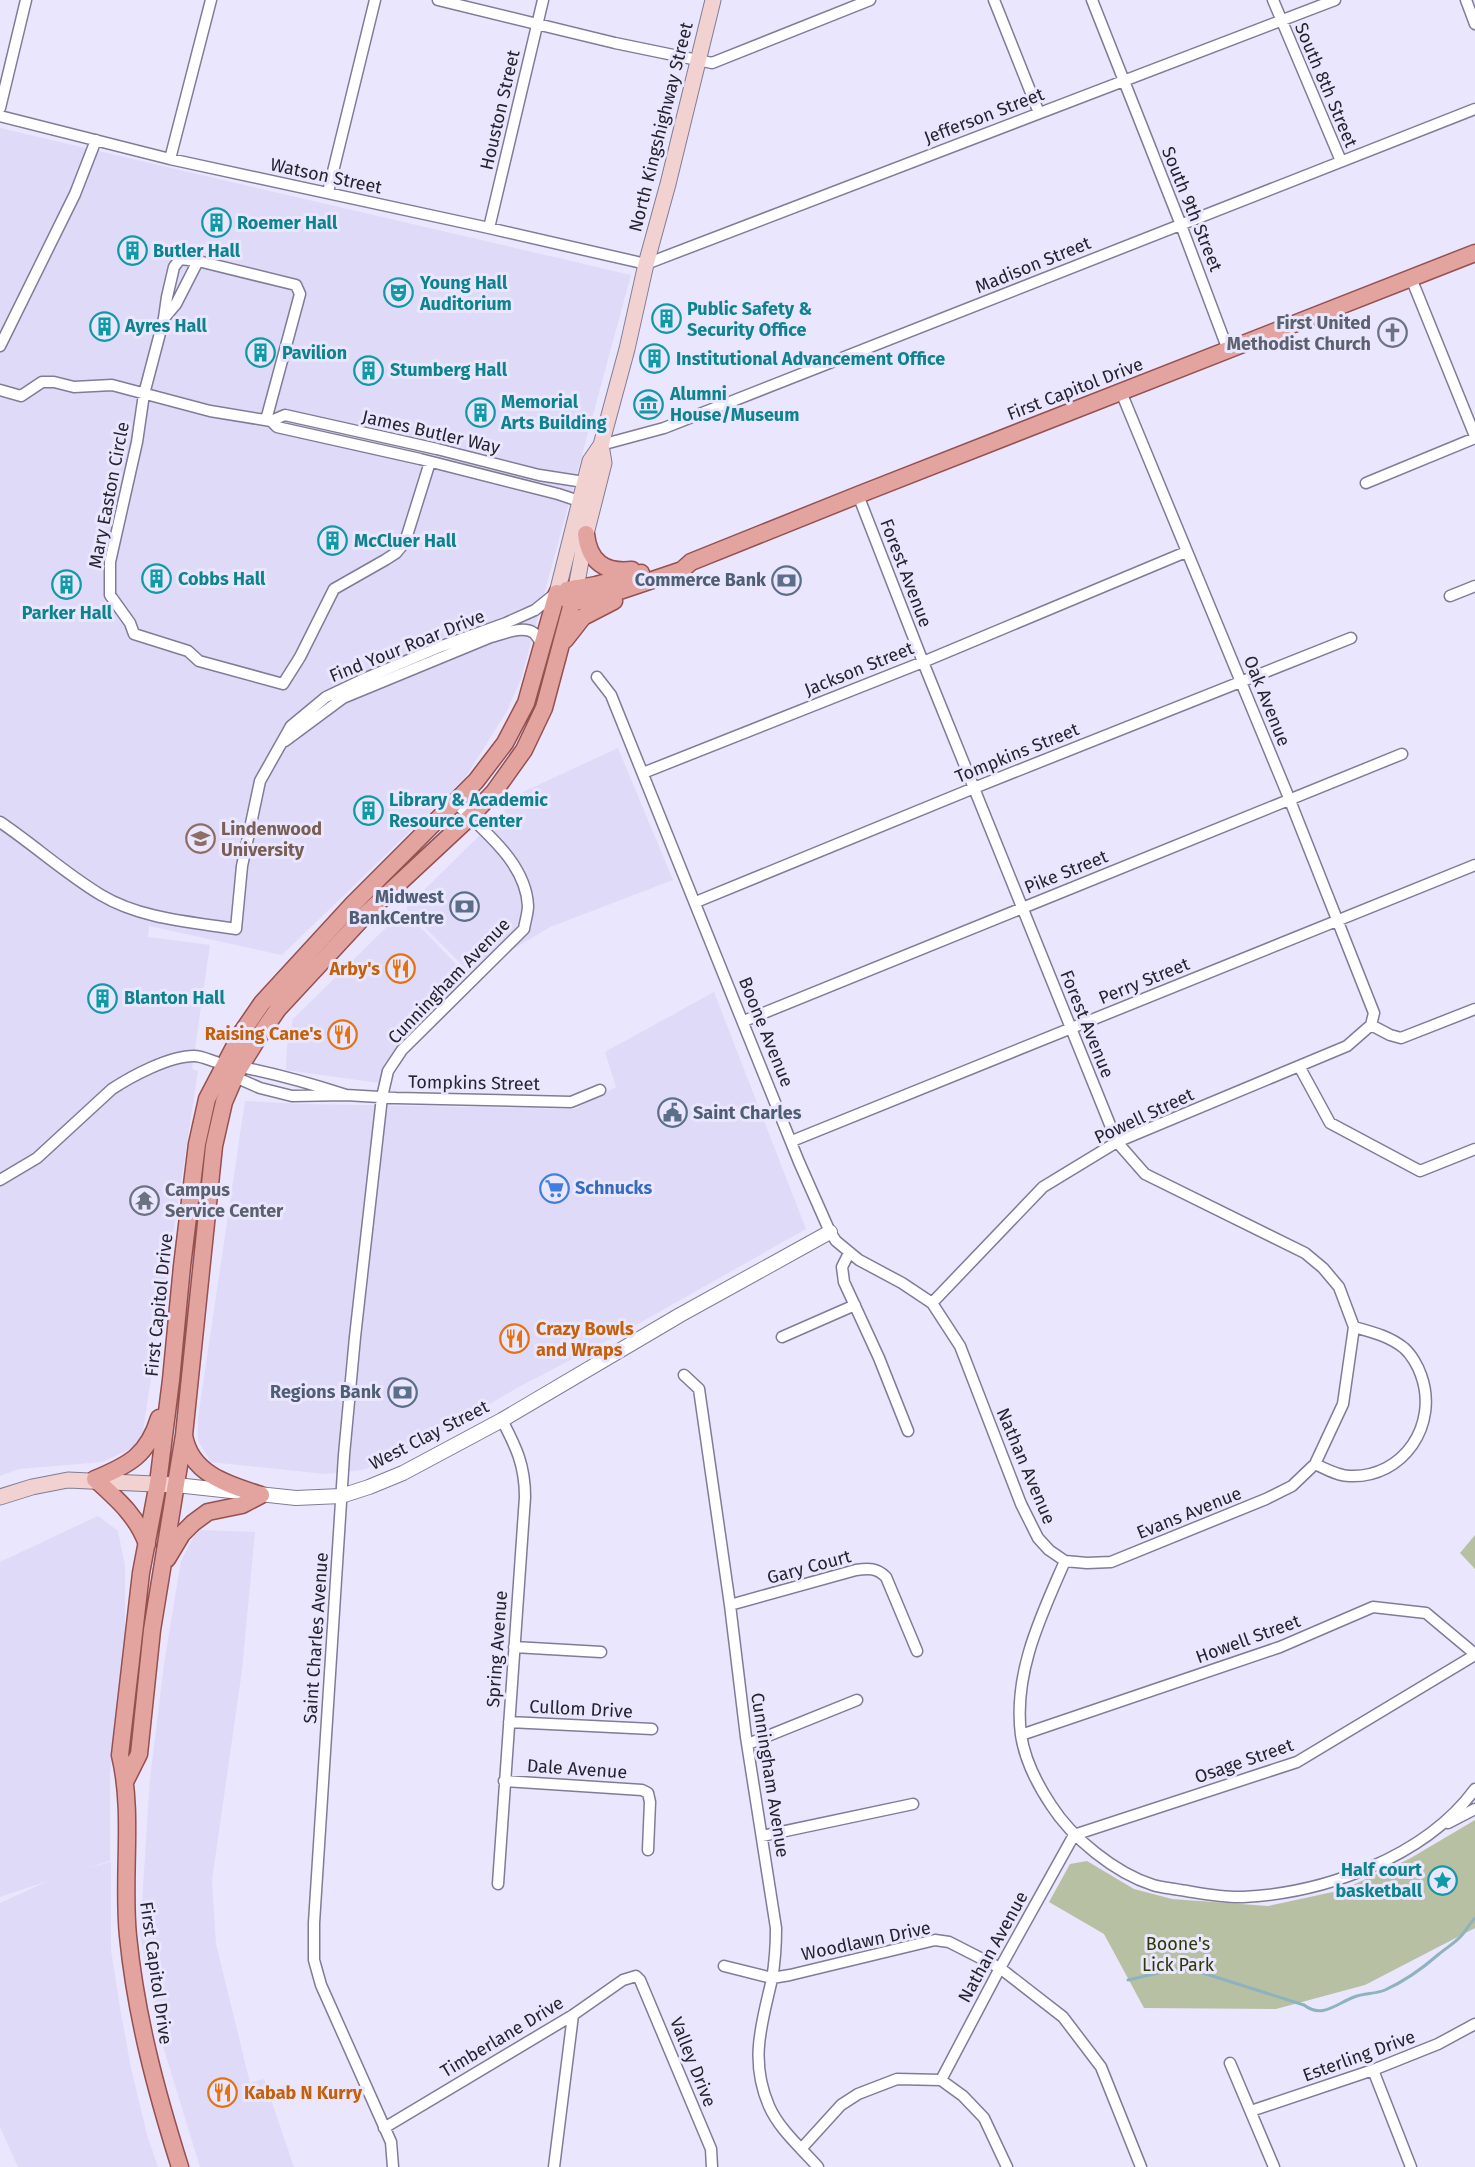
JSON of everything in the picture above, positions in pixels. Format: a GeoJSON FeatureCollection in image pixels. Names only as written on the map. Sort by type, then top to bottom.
{"type":"FeatureCollection","features":[{"type":"Feature","properties":{"kind":"main road","name":"North Kingshighway Street"},"geometry":{"type":"LineString","coordinates":[[601,445],[713,0]]}},
{"type":"Feature","properties":{"kind":"main road","name":"First Capitol Drive"},"geometry":{"type":"LineString","coordinates":[[574,595],[596,599],[686,566],[858,495],[1475,253]]}},
{"type":"Feature","properties":{"kind":"main road"},"geometry":{"type":"LineString","coordinates":[[601,445],[604,463],[586,534],[574,595],[557,593],[590,461],[601,445]]}},
{"type":"Feature","properties":{"kind":"main road"},"geometry":{"type":"LineString","coordinates":[[586,534],[587,546],[597,561],[616,572],[663,567]]}},
{"type":"Feature","properties":{"kind":"main road","name":"First Capitol Drive"},"geometry":{"type":"LineString","coordinates":[[574,595],[596,585],[680,562],[686,566]]}},
{"type":"Feature","properties":{"kind":"main road"},"geometry":{"type":"LineString","coordinates":[[560,646],[584,617],[595,609],[667,581],[686,566]]}},
{"type":"Feature","properties":{"kind":"main road","name":"First Capitol Drive"},"geometry":{"type":"LineString","coordinates":[[180,2167],[150,2065],[137,2004],[126,1902],[126,1780],[120,1755],[141,1578],[158,1483],[171,1380],[197,1144],[207,1099],[242,1032],[262,1003],[296,965],[476,782],[505,743],[529,694],[557,593]]}},
{"type":"Feature","properties":{"kind":"main road","name":"First Capitol Drive"},"geometry":{"type":"LineString","coordinates":[[126,1780],[139,1754],[152,1630],[184,1435],[214,1146],[224,1102],[238,1071],[278,1009],[368,912],[494,792],[524,750],[537,728],[544,708],[574,595]]}},
{"type":"Feature","properties":{"kind":"main road"},"geometry":{"type":"LineString","coordinates":[[147,1545],[141,1528],[131,1515],[95,1479],[125,1467],[140,1455],[154,1435],[171,1380]]}},
{"type":"Feature","properties":{"kind":"main road"},"geometry":{"type":"LineString","coordinates":[[184,1435],[185,1444],[198,1463],[219,1481],[261,1495]]}},
{"type":"Feature","properties":{"kind":"main road","name":"West Clay Street"},"geometry":{"type":"LineString","coordinates":[[0,1497],[32,1487],[69,1480],[95,1479],[176,1485]]}},
{"type":"Feature","properties":{"kind":"main road"},"geometry":{"type":"LineString","coordinates":[[161,1571],[182,1534],[194,1522],[208,1512],[242,1505],[261,1495]]}},
{"type":"Feature","properties":{"kind":"street"},"geometry":{"type":"LineString","coordinates":[[0,108],[26,0]]}},
{"type":"Feature","properties":{"kind":"street"},"geometry":{"type":"LineString","coordinates":[[170,159],[211,0]]}},
{"type":"Feature","properties":{"kind":"street"},"geometry":{"type":"LineString","coordinates":[[328,192],[375,0]]}},
{"type":"Feature","properties":{"kind":"street"},"geometry":{"type":"LineString","coordinates":[[438,0],[712,63],[870,0]]}},
{"type":"Feature","properties":{"kind":"street","name":"Houston Street"},"geometry":{"type":"LineString","coordinates":[[489,228],[543,0]]}},
{"type":"Feature","properties":{"kind":"street"},"geometry":{"type":"LineString","coordinates":[[994,0],[1039,113]]}},
{"type":"Feature","properties":{"kind":"street","name":"South 9th Street"},"geometry":{"type":"LineString","coordinates":[[1092,0],[1228,350]]}},
{"type":"Feature","properties":{"kind":"street","name":"South 8th Street"},"geometry":{"type":"LineString","coordinates":[[1273,0],[1341,162]]}},
{"type":"Feature","properties":{"kind":"street","name":"Jefferson Street"},"geometry":{"type":"LineString","coordinates":[[646,264],[1335,0]]}},
{"type":"Feature","properties":{"kind":"street"},"geometry":{"type":"LineString","coordinates":[[1466,0],[1475,24]]}},
{"type":"Feature","properties":{"kind":"street","name":"Madison Street"},"geometry":{"type":"LineString","coordinates":[[601,445],[664,428],[1475,109]]}},
{"type":"Feature","properties":{"kind":"street","name":"Watson Street"},"geometry":{"type":"LineString","coordinates":[[0,116],[170,159],[328,192],[646,264]]}},
{"type":"Feature","properties":{"kind":"street"},"geometry":{"type":"LineString","coordinates":[[0,346],[75,194],[96,140]]}},
{"type":"Feature","properties":{"kind":"street","name":"Mary Easton Circle"},"geometry":{"type":"LineString","coordinates":[[164,318],[176,304],[198,261],[183,258],[176,263],[144,394],[137,442],[110,562],[110,595],[130,623],[134,634],[188,651],[199,661],[282,684],[300,657],[334,590],[386,560],[405,542],[430,462]]}},
{"type":"Feature","properties":{"kind":"street"},"geometry":{"type":"LineString","coordinates":[[198,261],[296,285],[299,289],[300,294],[268,420]]}},
{"type":"Feature","properties":{"kind":"street"},"geometry":{"type":"LineString","coordinates":[[1366,483],[1475,437],[1411,278]]}},
{"type":"Feature","properties":{"kind":"street","name":"James Butler Way"},"geometry":{"type":"LineString","coordinates":[[0,390],[21,396],[42,382],[54,382],[74,387],[112,386],[210,411],[268,420],[285,415],[539,475],[584,482]]}},
{"type":"Feature","properties":{"kind":"street","name":"Oak Avenue"},"geometry":{"type":"LineString","coordinates":[[1121,392],[1338,920],[1374,1013],[1371,1025]]}},
{"type":"Feature","properties":{"kind":"street","name":"James Butler Way"},"geometry":{"type":"LineString","coordinates":[[268,420],[277,427],[430,462],[579,501]]}},
{"type":"Feature","properties":{"kind":"street","name":"Forest Avenue"},"geometry":{"type":"LineString","coordinates":[[858,495],[1117,1142],[1145,1174],[1305,1253],[1323,1268],[1339,1287],[1354,1327],[1343,1404],[1315,1464]]}},
{"type":"Feature","properties":{"kind":"street","name":"Jackson Street"},"geometry":{"type":"LineString","coordinates":[[643,773],[923,662],[1186,552]]}},
{"type":"Feature","properties":{"kind":"street"},"geometry":{"type":"LineString","coordinates":[[1450,596],[1475,586]]}},
{"type":"Feature","properties":{"kind":"street","name":"Find Your Roar Drive"},"geometry":{"type":"LineString","coordinates":[[0,822],[102,896],[154,915],[236,929],[242,866],[260,781],[291,726],[326,698],[366,678],[431,650],[506,623],[535,610],[557,593]]}},
{"type":"Feature","properties":{"kind":"street","name":"Find Your Roar Drive"},"geometry":{"type":"LineString","coordinates":[[282,743],[343,698],[468,646],[492,637],[525,630],[533,632],[543,645]]}},
{"type":"Feature","properties":{"kind":"street","name":"Tompkins Street"},"geometry":{"type":"LineString","coordinates":[[696,902],[974,788],[1351,638]]}},
{"type":"Feature","properties":{"kind":"street","name":"Boone Avenue"},"geometry":{"type":"LineString","coordinates":[[597,677],[611,695],[830,1232],[849,1253]]}},
{"type":"Feature","properties":{"kind":"street","name":"Pike Street"},"geometry":{"type":"LineString","coordinates":[[744,1021],[1402,753]]}},
{"type":"Feature","properties":{"kind":"street","name":"Cunningham Avenue"},"geometry":{"type":"LineString","coordinates":[[382,1097],[388,1071],[402,1050],[524,929],[528,906],[522,879],[509,858],[455,802]]}},
{"type":"Feature","properties":{"kind":"street","name":"Perry Street"},"geometry":{"type":"LineString","coordinates":[[792,1141],[1475,865]]}},
{"type":"Feature","properties":{"kind":"street"},"geometry":{"type":"LineString","coordinates":[[1371,1025],[1401,1038],[1475,1010]]}},
{"type":"Feature","properties":{"kind":"street","name":"Powell Street"},"geometry":{"type":"LineString","coordinates":[[932,1303],[1043,1187],[1117,1142],[1347,1046],[1371,1025]]}},
{"type":"Feature","properties":{"kind":"street"},"geometry":{"type":"LineString","coordinates":[[0,1180],[36,1158],[112,1089],[151,1069],[183,1058],[195,1056],[224,1064]]}},
{"type":"Feature","properties":{"kind":"street","name":"Tompkins Street"},"geometry":{"type":"LineString","coordinates":[[224,1064],[238,1071],[260,1088],[292,1096],[346,1095],[571,1102],[600,1090]]}},
{"type":"Feature","properties":{"kind":"street"},"geometry":{"type":"LineString","coordinates":[[1299,1066],[1330,1123],[1420,1171],[1475,1149]]}},
{"type":"Feature","properties":{"kind":"street","name":"Tompkins Street"},"geometry":{"type":"LineString","coordinates":[[238,1071],[314,1084],[346,1095]]}},
{"type":"Feature","properties":{"kind":"street","name":"Saint Charles Avenue"},"geometry":{"type":"LineString","coordinates":[[382,1097],[355,1337],[341,1496],[318,1850],[314,1960],[321,1985],[391,2142],[393,2167]]}},
{"type":"Feature","properties":{"kind":"street","name":"West Clay Street"},"geometry":{"type":"LineString","coordinates":[[176,1485],[297,1498],[341,1496],[369,1488],[403,1473],[502,1420],[680,1315],[830,1232]]}},
{"type":"Feature","properties":{"kind":"street"},"geometry":{"type":"LineString","coordinates":[[849,1253],[844,1260],[843,1274],[908,1431]]}},
{"type":"Feature","properties":{"kind":"street","name":"Nathan Avenue"},"geometry":{"type":"LineString","coordinates":[[849,1253],[932,1303],[960,1346],[1027,1517],[1038,1538],[1049,1550],[1065,1561]]}},
{"type":"Feature","properties":{"kind":"street"},"geometry":{"type":"LineString","coordinates":[[783,1337],[855,1305]]}},
{"type":"Feature","properties":{"kind":"street"},"geometry":{"type":"LineString","coordinates":[[1315,1464],[1347,1476],[1363,1476],[1380,1472],[1390,1467],[1409,1449],[1417,1438],[1425,1413],[1427,1390],[1418,1368],[1405,1349],[1383,1335],[1354,1327]]}},
{"type":"Feature","properties":{"kind":"street","name":"Cunningham Avenue"},"geometry":{"type":"LineString","coordinates":[[684,1375],[699,1389],[776,1928],[772,1977],[759,2031],[760,2079],[769,2107],[786,2132],[818,2167]]}},
{"type":"Feature","properties":{"kind":"street","name":"Spring Avenue"},"geometry":{"type":"LineString","coordinates":[[498,1884],[525,1478],[520,1456],[502,1420]]}},
{"type":"Feature","properties":{"kind":"street","name":"Evans Avenue"},"geometry":{"type":"LineString","coordinates":[[1065,1561],[1111,1562],[1266,1499],[1292,1485],[1315,1464]]}},
{"type":"Feature","properties":{"kind":"street"},"geometry":{"type":"LineString","coordinates":[[1065,1561],[1041,1617],[1024,1672],[1020,1692],[1021,1735],[1028,1763],[1056,1813],[1074,1835],[1112,1864],[1153,1885],[1198,1893],[1242,1897],[1295,1890],[1348,1877],[1424,1839],[1473,1794]]}},
{"type":"Feature","properties":{"kind":"street","name":"Gary Court"},"geometry":{"type":"LineString","coordinates":[[730,1605],[856,1570],[873,1569],[880,1571],[886,1577],[917,1652]]}},
{"type":"Feature","properties":{"kind":"street","name":"Howell Street"},"geometry":{"type":"LineString","coordinates":[[1021,1735],[1280,1647],[1373,1607],[1426,1613],[1475,1654]]}},
{"type":"Feature","properties":{"kind":"street"},"geometry":{"type":"LineString","coordinates":[[514,1647],[601,1652]]}},
{"type":"Feature","properties":{"kind":"street","name":"Osage Street"},"geometry":{"type":"LineString","coordinates":[[1074,1835],[1297,1762],[1475,1654]]}},
{"type":"Feature","properties":{"kind":"street"},"geometry":{"type":"LineString","coordinates":[[748,1744],[857,1700]]}},
{"type":"Feature","properties":{"kind":"street","name":"Cullom Drive"},"geometry":{"type":"LineString","coordinates":[[509,1722],[652,1729]]}},
{"type":"Feature","properties":{"kind":"street","name":"Dale Avenue"},"geometry":{"type":"LineString","coordinates":[[504,1781],[642,1790],[648,1793],[650,1802],[648,1850]]}},
{"type":"Feature","properties":{"kind":"street"},"geometry":{"type":"LineString","coordinates":[[762,1836],[913,1804]]}},
{"type":"Feature","properties":{"kind":"street"},"geometry":{"type":"LineString","coordinates":[[1437,1828],[1475,1809]]}},
{"type":"Feature","properties":{"kind":"street","name":"Nathan Avenue"},"geometry":{"type":"LineString","coordinates":[[941,2080],[1074,1835]]}},
{"type":"Feature","properties":{"kind":"street","name":"Woodlawn Drive"},"geometry":{"type":"LineString","coordinates":[[772,1977],[790,1975],[935,1940],[949,1942],[1000,1968],[1063,2017],[1101,2067],[1141,2167]]}},
{"type":"Feature","properties":{"kind":"street"},"geometry":{"type":"LineString","coordinates":[[724,1966],[772,1977]]}},
{"type":"Feature","properties":{"kind":"street","name":"Timberlane Drive"},"geometry":{"type":"LineString","coordinates":[[384,2128],[573,2015],[623,1980],[636,1976]]}},
{"type":"Feature","properties":{"kind":"street","name":"Valley Drive"},"geometry":{"type":"LineString","coordinates":[[636,1976],[640,1980],[711,2149],[713,2165]]}},
{"type":"Feature","properties":{"kind":"street"},"geometry":{"type":"LineString","coordinates":[[554,2167],[573,2015]]}},
{"type":"Feature","properties":{"kind":"street","name":"Esterling Drive"},"geometry":{"type":"LineString","coordinates":[[1251,2111],[1373,2070],[1438,2044],[1475,2024]]}},
{"type":"Feature","properties":{"kind":"street"},"geometry":{"type":"LineString","coordinates":[[1230,2063],[1274,2167]]}},
{"type":"Feature","properties":{"kind":"street"},"geometry":{"type":"LineString","coordinates":[[1373,2070],[1411,2167]]}},
{"type":"Feature","properties":{"kind":"street"},"geometry":{"type":"LineString","coordinates":[[801,2149],[841,2106],[858,2094],[897,2079],[941,2080],[963,2096],[984,2118],[1007,2167]]}},
{"type":"Feature","properties":{"kind":"shaded area","name":"Lindenwood University"},"geometry":{"type":"Polygon","coordinates":[[[0,128],[631,275],[521,679],[507,711],[465,778],[282,955],[149,926],[148,937],[210,945],[192,1069],[198,1071],[141,1444],[102,1462],[19,1469],[0,1476],[0,128]]]}},
{"type":"Feature","properties":{"kind":"shaded area"},"geometry":{"type":"Polygon","coordinates":[[[618,748],[673,880],[550,927],[471,974],[406,908],[523,792],[618,748]]]}},
{"type":"Feature","properties":{"kind":"shaded area"},"geometry":{"type":"Polygon","coordinates":[[[404,910],[469,978],[386,1063],[379,1083],[286,1070],[287,1047],[293,1019],[404,910]]]}},
{"type":"Feature","properties":{"kind":"shaded area"},"geometry":{"type":"Polygon","coordinates":[[[714,992],[806,1229],[620,1334],[515,1389],[406,1454],[362,1470],[325,1474],[211,1462],[198,1441],[198,1418],[245,1101],[575,1109],[616,1087],[605,1052],[714,992]]]}},
{"type":"Feature","properties":{"kind":"shaded area"},"geometry":{"type":"Polygon","coordinates":[[[98,1516],[118,1531],[125,1566],[125,1656],[110,1772],[110,1861],[84,1869],[111,1862],[111,1950],[131,2068],[147,2135],[158,2167],[18,2167],[0,2127],[0,1903],[48,1881],[0,1897],[0,1562],[98,1516]]]}},
{"type":"Feature","properties":{"kind":"shaded area"},"geometry":{"type":"Polygon","coordinates":[[[197,1530],[255,1532],[242,1670],[212,1880],[216,1944],[250,2083],[264,2079],[294,2167],[200,2167],[156,2023],[140,1933],[150,1779],[164,1664],[181,1561],[197,1530]]]}},
{"type":"Feature","properties":{"kind":"green space"},"geometry":{"type":"Polygon","coordinates":[[[1475,1535],[1475,1569],[1460,1553],[1475,1535]]]}},
{"type":"Feature","properties":{"kind":"green space","name":"Boone's Lick Park"},"geometry":{"type":"Polygon","coordinates":[[[1475,1820],[1475,1928],[1365,1985],[1276,2009],[1144,2008],[1104,1934],[1049,1902],[1070,1864],[1087,1861],[1134,1889],[1172,1899],[1268,1906],[1342,1890],[1409,1859],[1475,1820]]]}},
{"type":"Feature","properties":{"kind":"waterway"},"geometry":{"type":"LineString","coordinates":[[1128,1980],[1184,1967],[1317,2011],[1329,2009],[1358,1996],[1385,1990],[1407,1978],[1456,1941],[1475,1918]]}},
{"type":"Feature","properties":{"kind":"place","name":"Roemer Hall"},"geometry":{"type":"Point","coordinates":[216,223]}},
{"type":"Feature","properties":{"kind":"place","name":"Butler Hall"},"geometry":{"type":"Point","coordinates":[132,251]}},
{"type":"Feature","properties":{"kind":"place","name":"Young Hall Auditorium"},"geometry":{"type":"Point","coordinates":[399,293]}},
{"type":"Feature","properties":{"kind":"place","name":"Public Safety & Security Office"},"geometry":{"type":"Point","coordinates":[666,319]}},
{"type":"Feature","properties":{"kind":"place","name":"Ayres Hall"},"geometry":{"type":"Point","coordinates":[104,326]}},
{"type":"Feature","properties":{"kind":"place","name":"First United Methodist Church"},"geometry":{"type":"Point","coordinates":[1392,333]}},
{"type":"Feature","properties":{"kind":"place","name":"Pavilion"},"geometry":{"type":"Point","coordinates":[261,353]}},
{"type":"Feature","properties":{"kind":"place","name":"Institutional Advancement Office"},"geometry":{"type":"Point","coordinates":[655,359]}},
{"type":"Feature","properties":{"kind":"place","name":"Stumberg Hall"},"geometry":{"type":"Point","coordinates":[369,370]}},
{"type":"Feature","properties":{"kind":"place","name":"Alumni House/Museum"},"geometry":{"type":"Point","coordinates":[649,404]}},
{"type":"Feature","properties":{"kind":"place","name":"Memorial Arts Building"},"geometry":{"type":"Point","coordinates":[480,412]}},
{"type":"Feature","properties":{"kind":"place","name":"McCluer Hall"},"geometry":{"type":"Point","coordinates":[333,541]}},
{"type":"Feature","properties":{"kind":"place","name":"Cobbs Hall"},"geometry":{"type":"Point","coordinates":[157,579]}},
{"type":"Feature","properties":{"kind":"place","name":"Commerce Bank"},"geometry":{"type":"Point","coordinates":[787,580]}},
{"type":"Feature","properties":{"kind":"place","name":"Parker Hall"},"geometry":{"type":"Point","coordinates":[67,584]}},
{"type":"Feature","properties":{"kind":"place","name":"Library & Academic Resource Center"},"geometry":{"type":"Point","coordinates":[368,810]}},
{"type":"Feature","properties":{"kind":"place","name":"Lindenwood University"},"geometry":{"type":"Point","coordinates":[200,839]}},
{"type":"Feature","properties":{"kind":"place","name":"Midwest BankCentre"},"geometry":{"type":"Point","coordinates":[465,907]}},
{"type":"Feature","properties":{"kind":"place","name":"Arby's"},"geometry":{"type":"Point","coordinates":[401,969]}},
{"type":"Feature","properties":{"kind":"place","name":"Blanton Hall"},"geometry":{"type":"Point","coordinates":[103,998]}},
{"type":"Feature","properties":{"kind":"place","name":"Raising Cane's"},"geometry":{"type":"Point","coordinates":[343,1034]}},
{"type":"Feature","properties":{"kind":"place","name":"Saint Charles"},"geometry":{"type":"Point","coordinates":[672,1113]}},
{"type":"Feature","properties":{"kind":"place","name":"Schnucks"},"geometry":{"type":"Point","coordinates":[554,1188]}},
{"type":"Feature","properties":{"kind":"place","name":"Campus Service Center"},"geometry":{"type":"Point","coordinates":[144,1200]}},
{"type":"Feature","properties":{"kind":"place","name":"Crazy Bowls and Wraps"},"geometry":{"type":"Point","coordinates":[515,1339]}},
{"type":"Feature","properties":{"kind":"place","name":"Regions Bank"},"geometry":{"type":"Point","coordinates":[402,1392]}},
{"type":"Feature","properties":{"kind":"place","name":"Half court basketball"},"geometry":{"type":"Point","coordinates":[1443,1880]}},
{"type":"Feature","properties":{"kind":"place","name":"Kabab N Kurry"},"geometry":{"type":"Point","coordinates":[223,2093]}}]}
